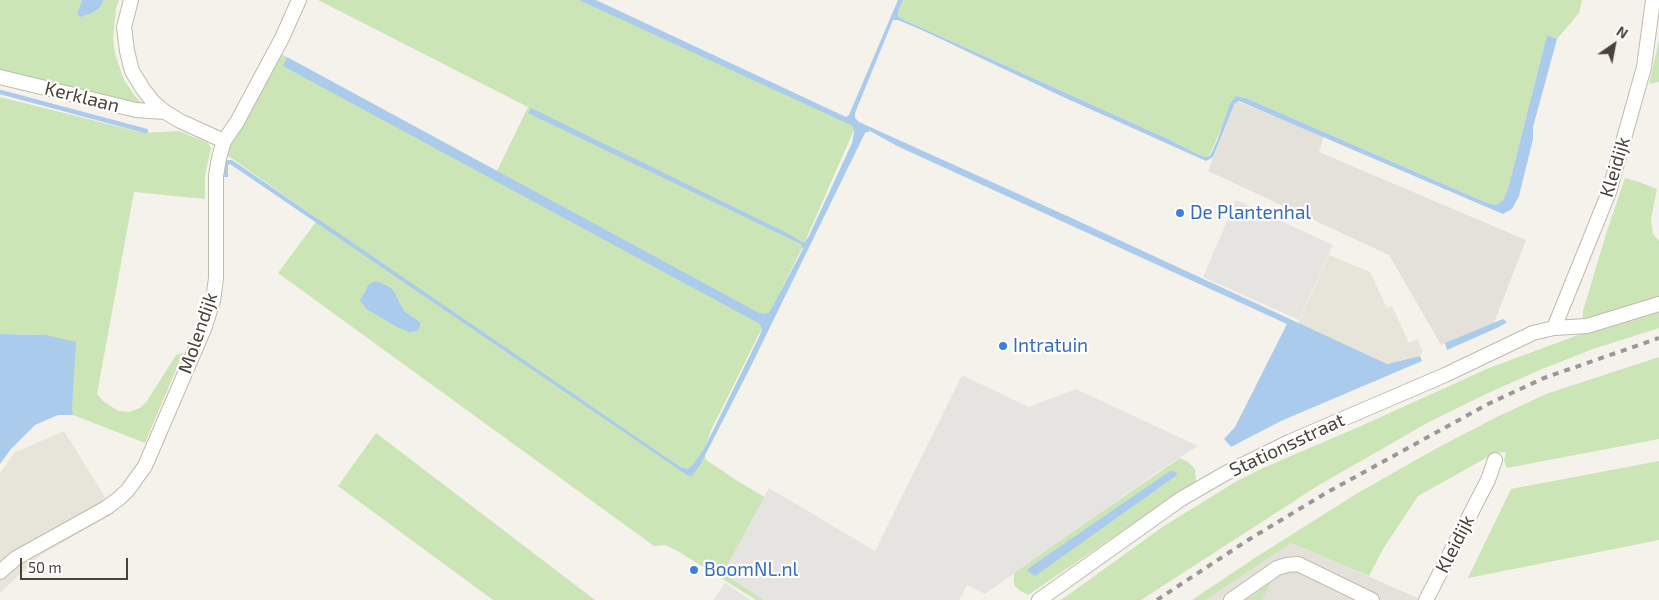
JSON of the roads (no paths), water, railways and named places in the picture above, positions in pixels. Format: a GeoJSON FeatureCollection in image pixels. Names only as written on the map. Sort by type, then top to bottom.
{"type":"FeatureCollection","features":[{"type":"Feature","properties":{"kind":"street"},"geometry":{"type":"LineString","coordinates":[[131,0],[124,26],[127,50],[132,71],[143,89],[165,112],[224,142]]}},
{"type":"Feature","properties":{"kind":"street","name":"Molendijk"},"geometry":{"type":"LineString","coordinates":[[0,572],[16,558],[117,500],[127,491],[145,466],[204,329],[213,301],[216,278],[216,176],[224,142],[237,122],[278,46],[299,0]]}},
{"type":"Feature","properties":{"kind":"street","name":"Kleidijk"},"geometry":{"type":"LineString","coordinates":[[1554,328],[1612,184],[1644,67],[1653,0]]}},
{"type":"Feature","properties":{"kind":"street","name":"Kerklaan"},"geometry":{"type":"LineString","coordinates":[[0,77],[136,110],[165,112]]}},
{"type":"Feature","properties":{"kind":"street","name":"Stationsstraat"},"geometry":{"type":"LineString","coordinates":[[1039,600],[1181,499],[1226,473],[1289,442],[1445,374],[1532,333],[1554,328],[1588,326],[1659,304]]}},
{"type":"Feature","properties":{"kind":"street","name":"Kleidijk"},"geometry":{"type":"LineString","coordinates":[[1426,600],[1488,480],[1495,460]]}},
{"type":"Feature","properties":{"kind":"street"},"geometry":{"type":"LineString","coordinates":[[1231,600],[1277,568],[1298,564],[1372,600]]}},
{"type":"Feature","properties":{"kind":"water"},"geometry":{"type":"Polygon","coordinates":[[[82,0],[103,1],[100,8],[80,17],[77,14],[82,0]]]}},
{"type":"Feature","properties":{"kind":"water"},"geometry":{"type":"Polygon","coordinates":[[[579,0],[596,0],[846,117],[849,115],[898,0],[903,0],[898,12],[898,16],[902,19],[1168,139],[1199,155],[1210,156],[1230,104],[1236,96],[1248,99],[1487,203],[1496,205],[1503,200],[1508,189],[1547,35],[1557,39],[1533,127],[1533,139],[1519,196],[1512,209],[1503,214],[1239,101],[1235,103],[1213,157],[1206,161],[1061,96],[924,31],[898,20],[893,20],[855,113],[855,118],[859,122],[1387,364],[1420,356],[1422,361],[1281,421],[1231,447],[1224,439],[1235,427],[1287,324],[897,146],[870,131],[865,133],[749,370],[700,465],[692,476],[687,475],[230,164],[228,165],[228,177],[224,177],[226,160],[232,160],[680,467],[687,469],[692,466],[704,449],[760,335],[762,329],[760,324],[283,66],[287,57],[759,313],[769,313],[803,249],[801,244],[528,113],[531,108],[804,243],[852,143],[853,126],[579,0]]]}},
{"type":"Feature","properties":{"kind":"water"},"geometry":{"type":"Polygon","coordinates":[[[376,281],[390,287],[404,311],[420,322],[420,327],[417,331],[409,332],[397,327],[368,310],[360,301],[369,284],[376,281]]]}},
{"type":"Feature","properties":{"kind":"water"},"geometry":{"type":"Polygon","coordinates":[[[1503,319],[1507,322],[1499,327],[1447,350],[1445,343],[1503,319]]]}},
{"type":"Feature","properties":{"kind":"water"},"geometry":{"type":"Polygon","coordinates":[[[0,334],[45,335],[76,342],[73,415],[58,415],[35,425],[11,449],[0,464],[0,334]]]}},
{"type":"Feature","properties":{"kind":"water"},"geometry":{"type":"Polygon","coordinates":[[[1170,471],[1176,472],[1177,475],[1035,576],[1027,571],[1030,567],[1170,471]]]}},
{"type":"Feature","properties":{"kind":"waterway"},"geometry":{"type":"LineString","coordinates":[[0,92],[146,131]]}},
{"type":"Feature","properties":{"kind":"railway"},"geometry":{"type":"LineString","coordinates":[[1157,600],[1248,540],[1326,493],[1488,404],[1544,378],[1659,338]]}},
{"type":"Feature","properties":{"kind":"place","name":"De Plantenhal"},"geometry":{"type":"Point","coordinates":[1180,213]}},
{"type":"Feature","properties":{"kind":"place","name":"Intratuin"},"geometry":{"type":"Point","coordinates":[1003,346]}},
{"type":"Feature","properties":{"kind":"place","name":"BoomNL.nl"},"geometry":{"type":"Point","coordinates":[694,570]}}]}
